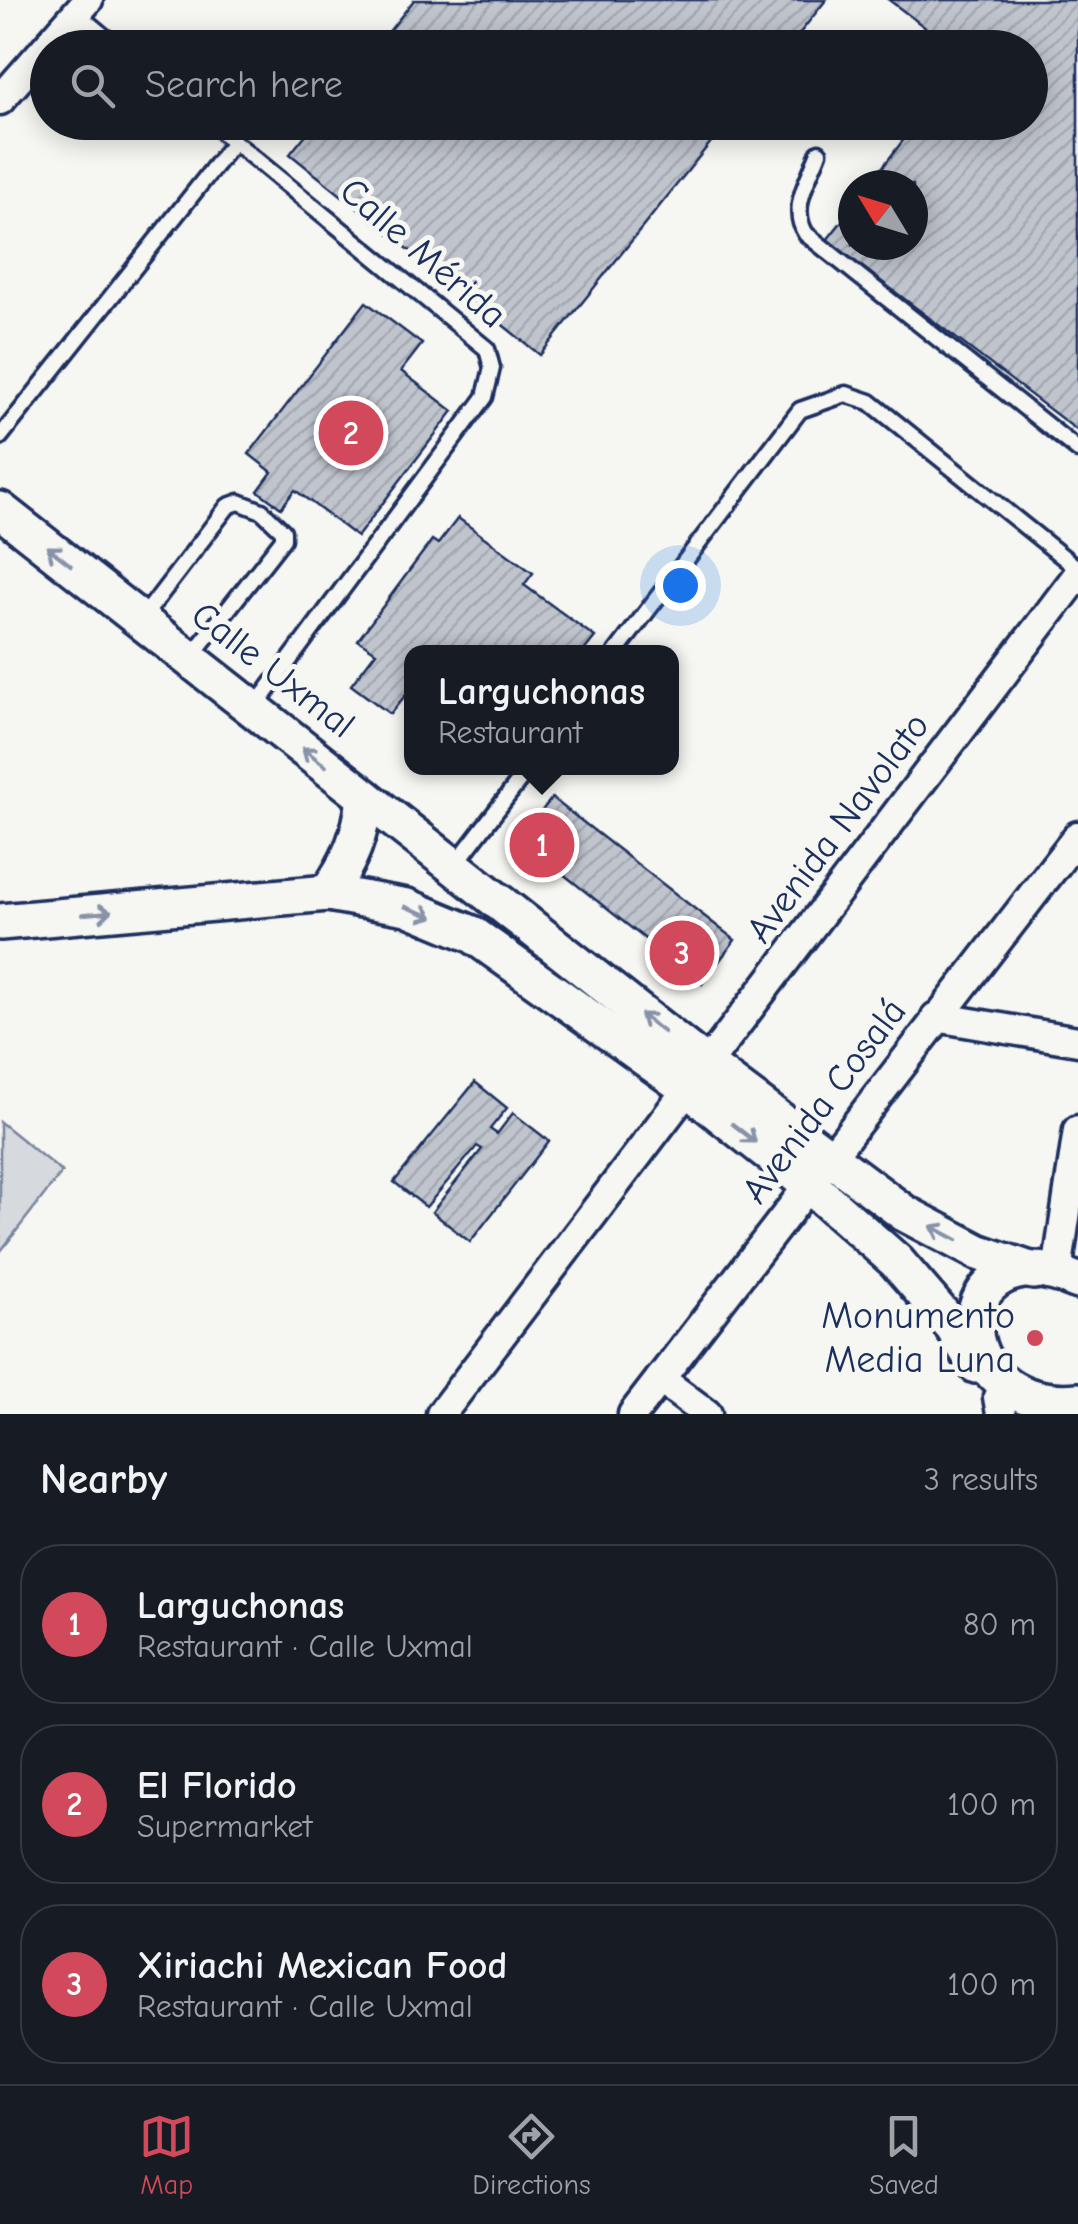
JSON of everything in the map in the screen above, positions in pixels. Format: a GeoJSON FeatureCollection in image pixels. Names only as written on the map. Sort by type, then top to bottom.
{"type":"FeatureCollection","features":[{"type":"Feature","properties":{"kind":"street"},"geometry":{"type":"LineString","coordinates":[[54,30],[74,4]]}},
{"type":"Feature","properties":{"kind":"street"},"geometry":{"type":"LineString","coordinates":[[0,100],[30,61]]}},
{"type":"Feature","properties":{"kind":"street","name":"Calle Uxmal"},"geometry":{"type":"LineString","coordinates":[[0,510],[454,866],[696,1076],[819,1170],[978,1252],[1056,1275]]}},
{"type":"Feature","properties":{"kind":"street","name":"Avenida Navolato"},"geometry":{"type":"LineString","coordinates":[[441,1414],[1078,572]]}},
{"type":"Feature","properties":{"kind":"street"},"geometry":{"type":"LineString","coordinates":[[328,892],[348,864],[362,830],[365,797]]}},
{"type":"Feature","properties":{"kind":"street","name":"Avenida Cosalá"},"geometry":{"type":"LineString","coordinates":[[633,1414],[1078,836]]}},
{"type":"Feature","properties":{"kind":"street"},"geometry":{"type":"LineString","coordinates":[[0,922],[328,892],[407,907],[472,934],[696,1076]]}},
{"type":"Feature","properties":{"kind":"street"},"geometry":{"type":"LineString","coordinates":[[936,1017],[1078,1040]]}},
{"type":"Feature","properties":{"kind":"street"},"geometry":{"type":"LineString","coordinates":[[976,1365],[972,1340],[976,1316],[990,1294],[1009,1279],[1056,1275],[1078,1130]]}},
{"type":"Feature","properties":{"kind":"street"},"geometry":{"type":"LineString","coordinates":[[819,1170],[953,1328],[1000,1405],[1026,1410],[1062,1409]]}},
{"type":"Feature","properties":{"kind":"street"},"geometry":{"type":"LineString","coordinates":[[660,1380],[706,1414]]}},
{"type":"Feature","properties":{"kind":"lane"},"geometry":{"type":"LineString","coordinates":[[74,4],[100,30]]}},
{"type":"Feature","properties":{"kind":"lane","name":"Calle Mérida"},"geometry":{"type":"LineString","coordinates":[[232,140],[486,349],[492,368],[485,396],[254,709]]}},
{"type":"Feature","properties":{"kind":"lane"},"geometry":{"type":"LineString","coordinates":[[0,437],[234,142]]}},
{"type":"Feature","properties":{"kind":"lane"},"geometry":{"type":"LineString","coordinates":[[819,152],[798,209],[798,222],[806,234],[1078,450]]}},
{"type":"Feature","properties":{"kind":"lane"},"geometry":{"type":"LineString","coordinates":[[621,645],[800,410],[846,394],[870,402],[1078,572]]}},
{"type":"Feature","properties":{"kind":"lane"},"geometry":{"type":"LineString","coordinates":[[141,620],[228,506],[239,502],[262,511],[284,531],[283,539],[189,658]]}},
{"type":"Feature","properties":{"kind":"lane"},"geometry":{"type":"LineString","coordinates":[[454,866],[524,775]]}},
{"type":"Feature","properties":{"kind":"shaded area"},"geometry":{"type":"Polygon","coordinates":[[[0,1122],[62,1172],[0,1252],[0,1122]]]}},
{"type":"Feature","properties":{"kind":"building"},"geometry":{"type":"Polygon","coordinates":[[[414,0],[826,0],[802,30],[390,30],[414,0]]]}},
{"type":"Feature","properties":{"kind":"building"},"geometry":{"type":"Polygon","coordinates":[[[889,0],[1078,0],[1078,431],[853,260],[928,260],[928,170],[880,170],[903,140],[1048,140],[1048,30],[928,30],[889,0]]]}},
{"type":"Feature","properties":{"kind":"building"},"geometry":{"type":"Polygon","coordinates":[[[301,140],[713,140],[540,355],[290,154],[301,140]]]}},
{"type":"Feature","properties":{"kind":"building"},"geometry":{"type":"Polygon","coordinates":[[[838,226],[838,248],[827,240],[838,226]]]}},
{"type":"Feature","properties":{"kind":"building"},"geometry":{"type":"Polygon","coordinates":[[[366,302],[422,344],[401,371],[453,411],[357,537],[295,490],[281,508],[258,491],[272,472],[249,454],[366,302]]]}},
{"type":"Feature","properties":{"kind":"building"},"geometry":{"type":"Polygon","coordinates":[[[458,518],[533,573],[524,585],[595,637],[589,645],[404,645],[404,697],[390,714],[351,685],[376,652],[358,640],[432,540],[438,544],[458,518]]]}},
{"type":"Feature","properties":{"kind":"building"},"geometry":{"type":"Polygon","coordinates":[[[552,798],[735,940],[702,984],[519,839],[552,798]]]}},
{"type":"Feature","properties":{"kind":"building"},"geometry":{"type":"Polygon","coordinates":[[[475,1082],[507,1108],[490,1129],[497,1134],[513,1113],[549,1141],[470,1242],[432,1212],[482,1149],[477,1146],[426,1207],[394,1182],[475,1082]]]}},
{"type":"Feature","properties":{"kind":"place","name":"El Florido"},"geometry":{"type":"Point","coordinates":[351,433]}},
{"type":"Feature","properties":{"kind":"place","name":"Larguchonas"},"geometry":{"type":"Point","coordinates":[542,845]}},
{"type":"Feature","properties":{"kind":"place","name":"Xiriachi Mexican Food"},"geometry":{"type":"Point","coordinates":[682,953]}},
{"type":"Feature","properties":{"kind":"place","name":"Monumento Media Luna"},"geometry":{"type":"Point","coordinates":[1035,1338]}}]}
